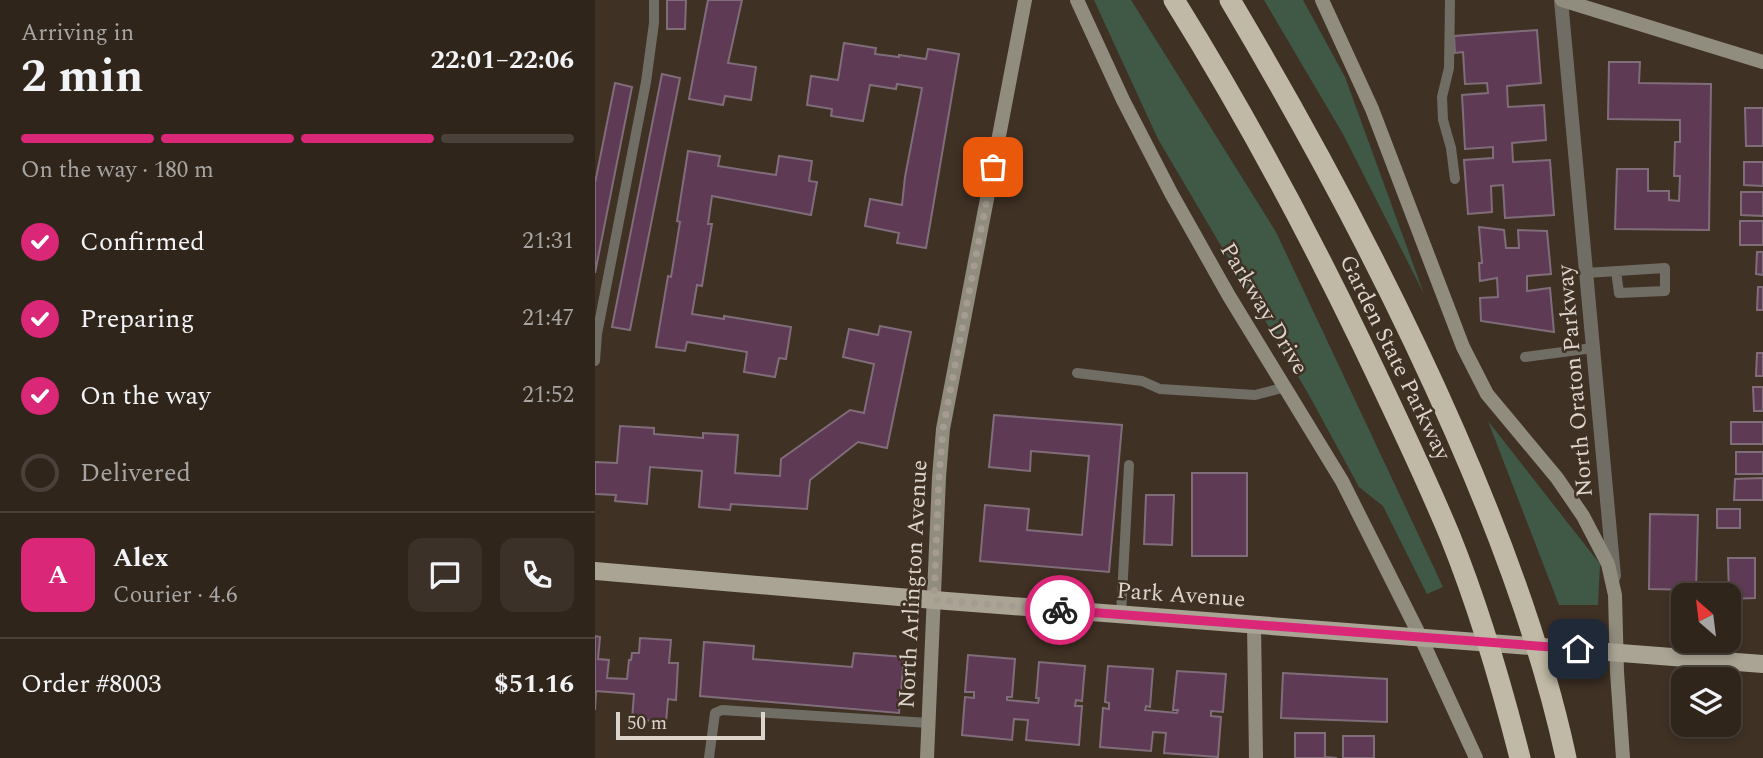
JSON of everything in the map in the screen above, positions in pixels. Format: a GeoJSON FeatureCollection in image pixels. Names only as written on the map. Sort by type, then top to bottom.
{"type":"FeatureCollection","features":[{"type":"Feature","properties":{"kind":"highway","name":"Garden State Parkway"},"geometry":{"type":"LineString","coordinates":[[1174,0],[1294,209],[1403,430],[1450,536],[1474,601],[1520,758]]}},
{"type":"Feature","properties":{"kind":"highway","name":"Garden State Parkway"},"geometry":{"type":"LineString","coordinates":[[1230,0],[1355,220],[1446,411],[1479,486],[1517,586],[1566,758]]}},
{"type":"Feature","properties":{"kind":"main road","name":"North Arlington Avenue"},"geometry":{"type":"LineString","coordinates":[[927,758],[939,477],[945,418],[1025,0]]}},
{"type":"Feature","properties":{"kind":"main road","name":"Parkway Drive"},"geometry":{"type":"LineString","coordinates":[[1077,0],[1123,100],[1171,193],[1229,296],[1342,481],[1420,636]]}},
{"type":"Feature","properties":{"kind":"main road"},"geometry":{"type":"LineString","coordinates":[[1322,0],[1372,109],[1478,379],[1498,410],[1541,458],[1583,516],[1608,564],[1615,595]]}},
{"type":"Feature","properties":{"kind":"main road"},"geometry":{"type":"LineString","coordinates":[[1561,0],[1763,62]]}},
{"type":"Feature","properties":{"kind":"main road","name":"Park Avenue"},"geometry":{"type":"LineString","coordinates":[[595,571],[1763,664]]}},
{"type":"Feature","properties":{"kind":"main road","name":"North Oraton Parkway"},"geometry":{"type":"LineString","coordinates":[[1615,595],[1623,758]]}},
{"type":"Feature","properties":{"kind":"main road"},"geometry":{"type":"LineString","coordinates":[[1254,624],[1256,758]]}},
{"type":"Feature","properties":{"kind":"main road"},"geometry":{"type":"LineString","coordinates":[[1420,636],[1476,758]]}},
{"type":"Feature","properties":{"kind":"street","name":"North Oraton Parkway"},"geometry":{"type":"LineString","coordinates":[[1561,0],[1615,595]]}},
{"type":"Feature","properties":{"kind":"lane"},"geometry":{"type":"LineString","coordinates":[[595,361],[597,334],[646,82],[654,23],[654,0]]}},
{"type":"Feature","properties":{"kind":"lane"},"geometry":{"type":"LineString","coordinates":[[1450,0],[1449,68],[1442,97],[1443,120],[1451,148],[1455,179]]}},
{"type":"Feature","properties":{"kind":"lane"},"geometry":{"type":"LineString","coordinates":[[1586,273],[1616,271],[1665,268],[1665,292],[1619,293],[1616,271]]}},
{"type":"Feature","properties":{"kind":"lane"},"geometry":{"type":"LineString","coordinates":[[1525,357],[1593,348]]}},
{"type":"Feature","properties":{"kind":"lane"},"geometry":{"type":"LineString","coordinates":[[1077,373],[1142,381],[1160,389],[1255,395],[1286,387]]}},
{"type":"Feature","properties":{"kind":"lane"},"geometry":{"type":"LineString","coordinates":[[1121,614],[1129,465]]}},
{"type":"Feature","properties":{"kind":"lane"},"geometry":{"type":"LineString","coordinates":[[709,758],[712,722],[715,713],[722,710],[929,723]]}},
{"type":"Feature","properties":{"kind":"green space"},"geometry":{"type":"Polygon","coordinates":[[[1094,0],[1131,0],[1276,232],[1443,587],[1427,594],[1383,506],[1359,487],[1309,395],[1158,139],[1094,0]]]}},
{"type":"Feature","properties":{"kind":"green space"},"geometry":{"type":"Polygon","coordinates":[[[1264,0],[1303,0],[1345,77],[1424,294],[1343,134],[1264,0]]]}},
{"type":"Feature","properties":{"kind":"green space"},"geometry":{"type":"Polygon","coordinates":[[[1488,421],[1600,564],[1598,605],[1559,605],[1488,421]]]}},
{"type":"Feature","properties":{"kind":"building"},"geometry":{"type":"Polygon","coordinates":[[[667,0],[686,0],[685,29],[667,29],[667,0]]]}},
{"type":"Feature","properties":{"kind":"building"},"geometry":{"type":"Polygon","coordinates":[[[708,0],[742,0],[728,63],[756,67],[751,100],[725,96],[723,105],[689,99],[708,0]]]}},
{"type":"Feature","properties":{"kind":"building"},"geometry":{"type":"Polygon","coordinates":[[[1537,30],[1541,83],[1507,86],[1508,107],[1544,105],[1546,140],[1512,143],[1513,162],[1550,160],[1554,215],[1505,218],[1503,185],[1491,186],[1492,212],[1468,214],[1464,160],[1493,158],[1493,147],[1465,149],[1462,95],[1488,93],[1487,83],[1465,84],[1463,52],[1455,53],[1454,36],[1537,30]]]}},
{"type":"Feature","properties":{"kind":"building"},"geometry":{"type":"Polygon","coordinates":[[[844,43],[876,48],[875,54],[899,57],[926,59],[928,49],[959,54],[926,248],[897,243],[899,233],[865,226],[870,199],[902,205],[922,88],[897,84],[896,89],[870,85],[863,121],[831,116],[832,109],[807,105],[811,76],[838,80],[844,43]]]}},
{"type":"Feature","properties":{"kind":"building"},"geometry":{"type":"Polygon","coordinates":[[[1609,62],[1640,62],[1639,83],[1711,84],[1709,230],[1615,229],[1617,169],[1648,169],[1648,191],[1669,191],[1669,200],[1679,201],[1680,176],[1674,176],[1675,142],[1680,142],[1680,120],[1608,119],[1609,62]]]}},
{"type":"Feature","properties":{"kind":"building"},"geometry":{"type":"Polygon","coordinates":[[[662,74],[680,78],[630,330],[612,327],[662,74]]]}},
{"type":"Feature","properties":{"kind":"building"},"geometry":{"type":"Polygon","coordinates":[[[615,83],[632,87],[595,273],[595,183],[615,83]]]}},
{"type":"Feature","properties":{"kind":"building"},"geometry":{"type":"Polygon","coordinates":[[[1745,108],[1763,108],[1763,146],[1746,146],[1745,108]]]}},
{"type":"Feature","properties":{"kind":"building"},"geometry":{"type":"Polygon","coordinates":[[[688,151],[720,156],[718,166],[776,175],[779,156],[812,161],[809,181],[817,182],[811,215],[712,196],[708,224],[712,224],[702,286],[697,285],[692,314],[724,319],[724,316],[791,327],[786,359],[779,358],[775,377],[744,372],[747,352],[687,342],[685,351],[656,347],[680,222],[677,221],[688,151]]]}},
{"type":"Feature","properties":{"kind":"building"},"geometry":{"type":"Polygon","coordinates":[[[1744,162],[1763,162],[1763,186],[1744,185],[1744,162]]]}},
{"type":"Feature","properties":{"kind":"building"},"geometry":{"type":"Polygon","coordinates":[[[1741,192],[1763,192],[1763,216],[1741,215],[1741,192]]]}},
{"type":"Feature","properties":{"kind":"building"},"geometry":{"type":"Polygon","coordinates":[[[1740,221],[1763,221],[1763,245],[1740,245],[1740,221]]]}},
{"type":"Feature","properties":{"kind":"building"},"geometry":{"type":"Polygon","coordinates":[[[1479,227],[1504,230],[1506,248],[1519,248],[1518,230],[1547,231],[1551,274],[1527,276],[1527,291],[1550,288],[1554,332],[1481,321],[1480,298],[1498,297],[1497,278],[1480,281],[1479,263],[1482,263],[1479,227]]]}},
{"type":"Feature","properties":{"kind":"building"},"geometry":{"type":"Polygon","coordinates":[[[1757,252],[1763,252],[1763,275],[1756,274],[1757,252]]]}},
{"type":"Feature","properties":{"kind":"building"},"geometry":{"type":"Polygon","coordinates":[[[1758,287],[1763,287],[1763,310],[1757,310],[1758,287]]]}},
{"type":"Feature","properties":{"kind":"building"},"geometry":{"type":"Polygon","coordinates":[[[880,326],[911,332],[887,448],[858,442],[810,480],[807,509],[731,504],[730,510],[699,507],[702,471],[650,467],[647,504],[615,501],[616,495],[595,494],[595,462],[617,463],[620,426],[654,428],[654,434],[703,438],[703,433],[738,435],[735,473],[780,476],[781,459],[850,410],[864,413],[874,364],[843,357],[849,329],[878,335],[880,326]]]}},
{"type":"Feature","properties":{"kind":"building"},"geometry":{"type":"Polygon","coordinates":[[[1757,353],[1763,353],[1763,376],[1756,376],[1757,353]]]}},
{"type":"Feature","properties":{"kind":"building"},"geometry":{"type":"Polygon","coordinates":[[[1753,387],[1763,387],[1763,411],[1754,411],[1753,387]]]}},
{"type":"Feature","properties":{"kind":"building"},"geometry":{"type":"Polygon","coordinates":[[[994,415],[1122,425],[1109,572],[980,561],[985,505],[1029,509],[1027,530],[1082,535],[1089,456],[1031,451],[1030,471],[989,467],[994,415]]]}},
{"type":"Feature","properties":{"kind":"building"},"geometry":{"type":"Polygon","coordinates":[[[1731,422],[1763,422],[1763,444],[1731,444],[1731,422]]]}},
{"type":"Feature","properties":{"kind":"building"},"geometry":{"type":"Polygon","coordinates":[[[1736,452],[1763,452],[1763,474],[1736,474],[1736,452]]]}},
{"type":"Feature","properties":{"kind":"building"},"geometry":{"type":"Polygon","coordinates":[[[1192,473],[1247,473],[1247,556],[1192,556],[1192,473]]]}},
{"type":"Feature","properties":{"kind":"building"},"geometry":{"type":"Polygon","coordinates":[[[1763,478],[1763,500],[1734,500],[1735,479],[1763,478]]]}},
{"type":"Feature","properties":{"kind":"building"},"geometry":{"type":"Polygon","coordinates":[[[1146,495],[1174,495],[1172,545],[1144,544],[1146,495]]]}},
{"type":"Feature","properties":{"kind":"building"},"geometry":{"type":"Polygon","coordinates":[[[1717,509],[1740,509],[1740,528],[1717,528],[1717,509]]]}},
{"type":"Feature","properties":{"kind":"building"},"geometry":{"type":"Polygon","coordinates":[[[1650,514],[1698,515],[1696,583],[1671,583],[1671,589],[1649,589],[1650,514]]]}},
{"type":"Feature","properties":{"kind":"building"},"geometry":{"type":"Polygon","coordinates":[[[1728,558],[1755,558],[1755,598],[1741,599],[1741,583],[1729,583],[1728,558]]]}},
{"type":"Feature","properties":{"kind":"building"},"geometry":{"type":"Polygon","coordinates":[[[595,636],[600,637],[598,659],[609,660],[607,678],[627,679],[629,660],[632,653],[639,653],[640,638],[671,640],[669,663],[678,663],[676,700],[668,699],[666,722],[632,719],[634,694],[596,691],[595,710],[595,636]]]}},
{"type":"Feature","properties":{"kind":"building"},"geometry":{"type":"Polygon","coordinates":[[[704,642],[754,646],[753,659],[852,667],[854,653],[904,657],[899,713],[700,696],[704,642]]]}},
{"type":"Feature","properties":{"kind":"building"},"geometry":{"type":"Polygon","coordinates":[[[968,655],[1015,659],[1012,697],[1007,697],[1007,700],[1038,703],[1039,698],[1036,698],[1039,662],[1085,666],[1082,701],[1076,700],[1075,706],[1082,706],[1079,745],[1026,740],[1028,720],[1014,719],[1012,740],[962,735],[965,697],[974,698],[974,692],[965,692],[968,655]]]}},
{"type":"Feature","properties":{"kind":"building"},"geometry":{"type":"Polygon","coordinates":[[[1108,666],[1153,669],[1150,707],[1146,706],[1145,710],[1177,713],[1178,710],[1173,710],[1177,671],[1226,674],[1223,712],[1211,711],[1211,716],[1221,717],[1218,757],[1164,753],[1166,733],[1153,732],[1151,751],[1100,747],[1103,708],[1109,709],[1109,703],[1105,702],[1108,666]]]}},
{"type":"Feature","properties":{"kind":"building"},"geometry":{"type":"Polygon","coordinates":[[[1283,673],[1387,679],[1387,722],[1281,718],[1283,673]]]}},
{"type":"Feature","properties":{"kind":"building"},"geometry":{"type":"Polygon","coordinates":[[[1295,733],[1325,733],[1325,757],[1337,758],[1295,758],[1295,733]]]}},
{"type":"Feature","properties":{"kind":"building"},"geometry":{"type":"Polygon","coordinates":[[[1343,736],[1374,736],[1374,758],[1343,758],[1343,736]]]}},
{"type":"Feature","properties":{"kind":"way so far"},"geometry":{"type":"LineString","coordinates":[[993,167],[943,429],[934,600],[1060,610]]}},
{"type":"Feature","properties":{"kind":"route"},"geometry":{"type":"LineString","coordinates":[[1060,610],[1578,649]]}}]}
